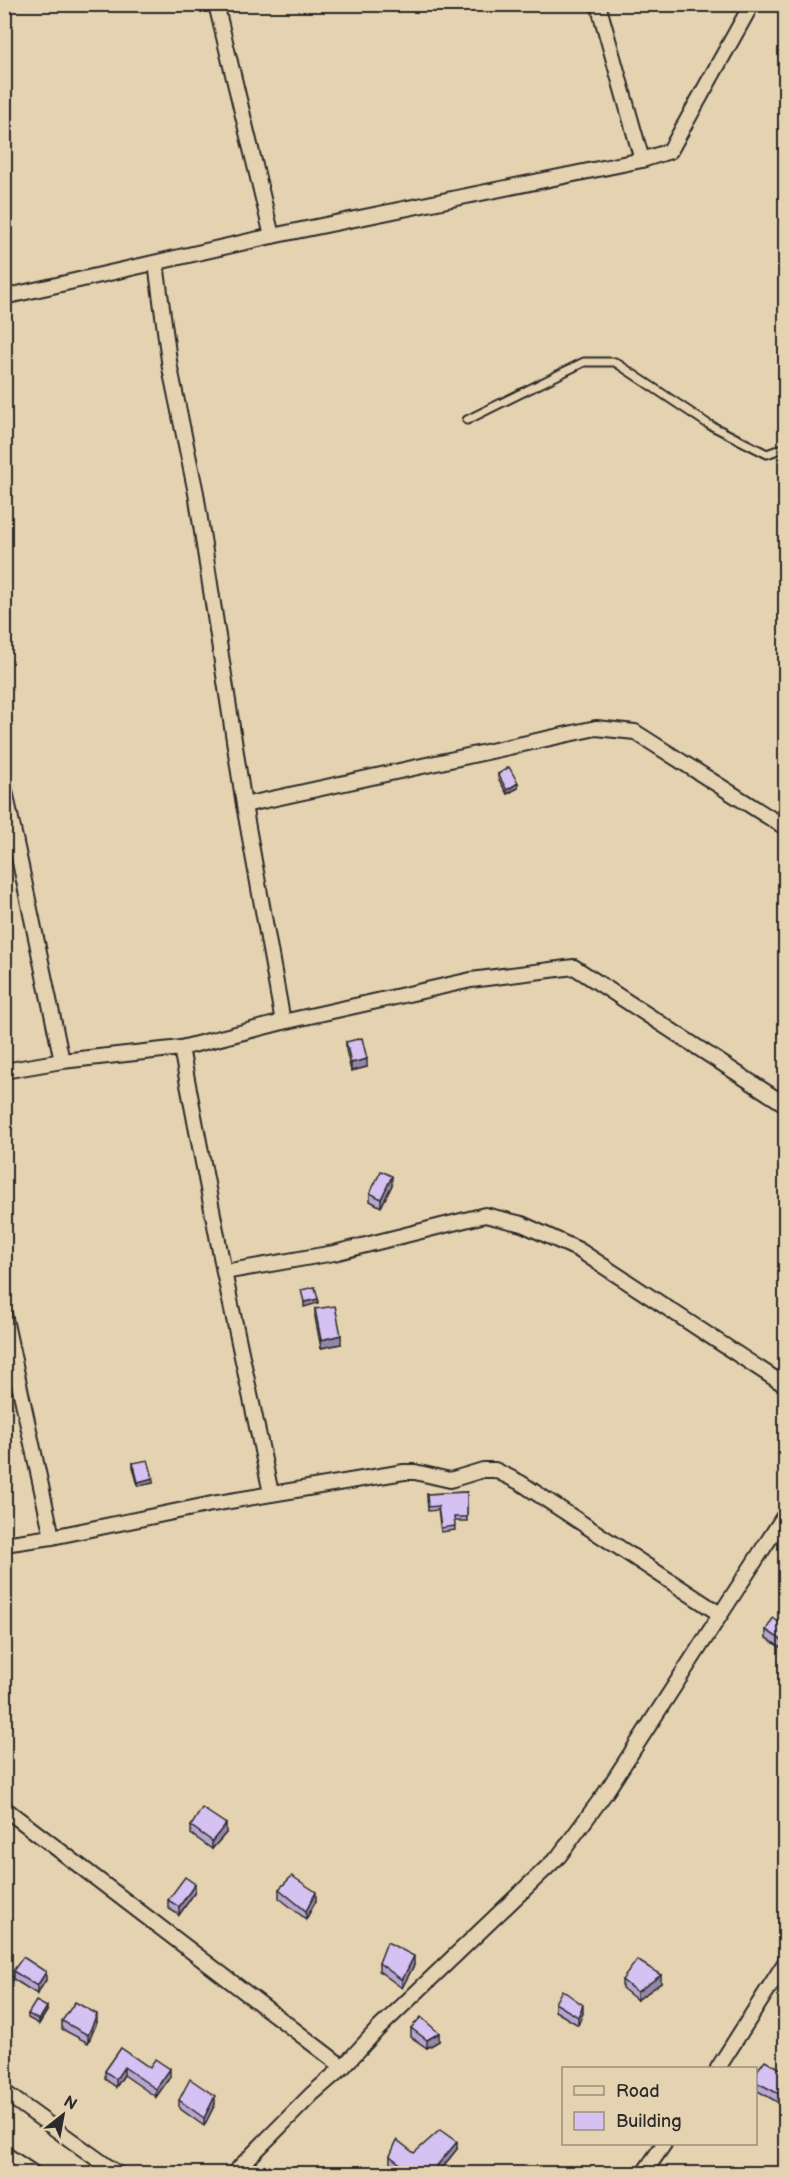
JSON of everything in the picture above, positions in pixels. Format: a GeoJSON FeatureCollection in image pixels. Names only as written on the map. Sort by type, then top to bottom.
{"type":"FeatureCollection","features":[{"type":"Feature","properties":{"kind":"street"},"geometry":{"type":"LineString","coordinates":[[216,4],[272,236]]}},
{"type":"Feature","properties":{"kind":"street"},"geometry":{"type":"LineString","coordinates":[[598,4],[642,160]]}},
{"type":"Feature","properties":{"kind":"street"},"geometry":{"type":"LineString","coordinates":[[4,297],[272,236],[642,160],[670,152],[749,9]]}},
{"type":"Feature","properties":{"kind":"street"},"geometry":{"type":"LineString","coordinates":[[156,263],[170,368],[198,504],[244,805],[283,1022]]}},
{"type":"Feature","properties":{"kind":"street"},"geometry":{"type":"LineString","coordinates":[[244,805],[596,728],[635,732],[786,828]]}},
{"type":"Feature","properties":{"kind":"street"},"geometry":{"type":"LineString","coordinates":[[4,786],[8,828],[62,1061]]}},
{"type":"Feature","properties":{"kind":"street"},"geometry":{"type":"LineString","coordinates":[[4,1071],[62,1061],[181,1048],[283,1022],[471,980],[574,967],[786,1106]]}},
{"type":"Feature","properties":{"kind":"street"},"geometry":{"type":"LineString","coordinates":[[181,1048],[224,1272],[271,1493]]}},
{"type":"Feature","properties":{"kind":"street"},"geometry":{"type":"LineString","coordinates":[[224,1272],[334,1253],[485,1215],[522,1224],[579,1250],[786,1386]]}},
{"type":"Feature","properties":{"kind":"street"},"geometry":{"type":"LineString","coordinates":[[4,1314],[52,1537]]}},
{"type":"Feature","properties":{"kind":"street"},"geometry":{"type":"LineString","coordinates":[[4,1544],[52,1537],[271,1493],[404,1472],[450,1480],[483,1470],[495,1470],[521,1483],[720,1614]]}},
{"type":"Feature","properties":{"kind":"street"},"geometry":{"type":"LineString","coordinates":[[233,2174],[312,2094],[344,2067],[377,2030],[559,1856],[606,1792],[786,1513]]}},
{"type":"Feature","properties":{"kind":"street"},"geometry":{"type":"LineString","coordinates":[[4,1808],[344,2067]]}},
{"type":"Feature","properties":{"kind":"street"},"geometry":{"type":"LineString","coordinates":[[719,2067],[786,1961]]}},
{"type":"Feature","properties":{"kind":"street"},"geometry":{"type":"LineString","coordinates":[[4,2092],[118,2174]]}},
{"type":"Feature","properties":{"kind":"street"},"geometry":{"type":"LineString","coordinates":[[643,2174],[663,2145]]}},
{"type":"Feature","properties":{"kind":"street"},"geometry":{"type":"LineString","coordinates":[[4,2156],[31,2174]]}},
{"type":"Feature","properties":{"kind":"lane"},"geometry":{"type":"LineString","coordinates":[[467,420],[584,362],[615,362],[708,424],[767,454],[786,447]]}},
{"type":"Feature","properties":{"kind":"building"},"geometry":{"type":"Polygon","coordinates":[[[509,767],[518,783],[507,790],[498,774],[509,767]]]}},
{"type":"Feature","properties":{"kind":"building"},"geometry":{"type":"Polygon","coordinates":[[[362,1038],[367,1059],[351,1063],[346,1042],[362,1038]]]}},
{"type":"Feature","properties":{"kind":"building"},"geometry":{"type":"Polygon","coordinates":[[[381,1171],[392,1176],[381,1199],[370,1193],[381,1171]]]}},
{"type":"Feature","properties":{"kind":"building"},"geometry":{"type":"Polygon","coordinates":[[[315,1287],[318,1299],[304,1302],[301,1290],[315,1287]]]}},
{"type":"Feature","properties":{"kind":"building"},"geometry":{"type":"Polygon","coordinates":[[[335,1306],[341,1335],[321,1340],[315,1309],[335,1306]]]}},
{"type":"Feature","properties":{"kind":"building"},"geometry":{"type":"Polygon","coordinates":[[[148,1460],[153,1478],[138,1482],[133,1463],[148,1460]]]}},
{"type":"Feature","properties":{"kind":"building"},"geometry":{"type":"Polygon","coordinates":[[[467,1492],[467,1517],[454,1517],[455,1526],[441,1528],[438,1506],[428,1507],[427,1494],[467,1492]]]}},
{"type":"Feature","properties":{"kind":"building"},"geometry":{"type":"Polygon","coordinates":[[[773,1618],[786,1627],[786,1643],[766,1630],[773,1618]]]}},
{"type":"Feature","properties":{"kind":"building"},"geometry":{"type":"Polygon","coordinates":[[[202,1808],[226,1824],[212,1841],[191,1826],[202,1808]]]}},
{"type":"Feature","properties":{"kind":"building"},"geometry":{"type":"Polygon","coordinates":[[[292,1876],[316,1892],[306,1911],[279,1889],[292,1876]]]}},
{"type":"Feature","properties":{"kind":"building"},"geometry":{"type":"Polygon","coordinates":[[[185,1877],[195,1884],[179,1907],[168,1900],[185,1877]]]}},
{"type":"Feature","properties":{"kind":"building"},"geometry":{"type":"Polygon","coordinates":[[[387,1942],[414,1956],[402,1980],[379,1963],[387,1942]]]}},
{"type":"Feature","properties":{"kind":"building"},"geometry":{"type":"Polygon","coordinates":[[[23,1957],[46,1972],[37,1986],[13,1971],[23,1957]]]}},
{"type":"Feature","properties":{"kind":"building"},"geometry":{"type":"Polygon","coordinates":[[[637,1960],[661,1975],[637,1992],[622,1980],[637,1960]]]}},
{"type":"Feature","properties":{"kind":"building"},"geometry":{"type":"Polygon","coordinates":[[[562,1990],[583,2005],[578,2017],[555,2003],[562,1990]]]}},
{"type":"Feature","properties":{"kind":"building"},"geometry":{"type":"Polygon","coordinates":[[[36,2001],[47,2007],[39,2020],[28,2014],[36,2001]]]}},
{"type":"Feature","properties":{"kind":"building"},"geometry":{"type":"Polygon","coordinates":[[[75,2002],[97,2014],[88,2035],[62,2021],[75,2002]]]}},
{"type":"Feature","properties":{"kind":"building"},"geometry":{"type":"Polygon","coordinates":[[[421,2017],[439,2033],[427,2040],[411,2028],[421,2017]]]}},
{"type":"Feature","properties":{"kind":"building"},"geometry":{"type":"Polygon","coordinates":[[[121,2048],[150,2068],[155,2059],[170,2069],[156,2089],[124,2067],[116,2079],[105,2071],[121,2048]]]}},
{"type":"Feature","properties":{"kind":"building"},"geometry":{"type":"Polygon","coordinates":[[[765,2060],[786,2072],[786,2085],[779,2094],[757,2083],[757,2071],[765,2060]]]}},
{"type":"Feature","properties":{"kind":"building"},"geometry":{"type":"Polygon","coordinates":[[[190,2079],[215,2096],[204,2118],[179,2100],[190,2079]]]}},
{"type":"Feature","properties":{"kind":"building"},"geometry":{"type":"Polygon","coordinates":[[[440,2130],[457,2142],[432,2174],[413,2174],[390,2156],[397,2140],[414,2153],[440,2130]]]}}]}
